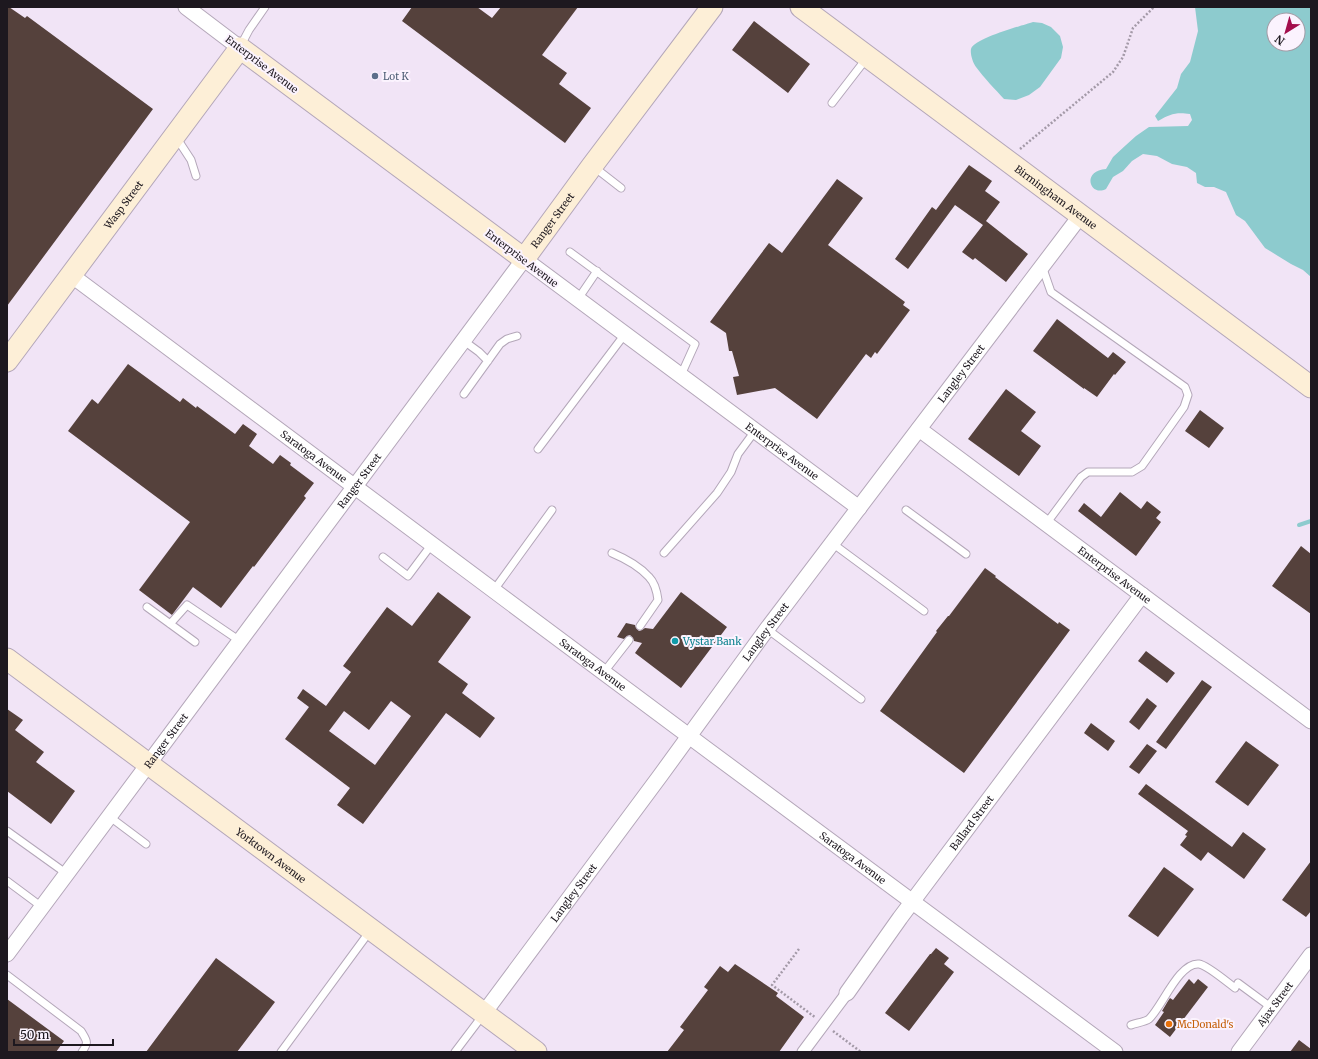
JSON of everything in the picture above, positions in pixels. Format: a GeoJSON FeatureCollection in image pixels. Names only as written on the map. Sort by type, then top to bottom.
{"type":"FeatureCollection","features":[{"type":"Feature","properties":{"kind":"main road","name":"Ranger Street"},"geometry":{"type":"LineString","coordinates":[[524,259],[712,7]]}},
{"type":"Feature","properties":{"kind":"main road","name":"Birmingham Avenue"},"geometry":{"type":"LineString","coordinates":[[801,7],[1311,387]]}},
{"type":"Feature","properties":{"kind":"main road","name":"Wasp Street"},"geometry":{"type":"LineString","coordinates":[[7,361],[240,48]]}},
{"type":"Feature","properties":{"kind":"main road","name":"Enterprise Avenue"},"geometry":{"type":"LineString","coordinates":[[240,48],[524,259]]}},
{"type":"Feature","properties":{"kind":"main road","name":"Yorktown Avenue"},"geometry":{"type":"LineString","coordinates":[[7,659],[536,1052]]}},
{"type":"Feature","properties":{"kind":"street","name":"Enterprise Avenue"},"geometry":{"type":"LineString","coordinates":[[186,7],[240,48]]}},
{"type":"Feature","properties":{"kind":"street","name":"Langley Street"},"geometry":{"type":"LineString","coordinates":[[484,1014],[767,629],[1081,215]]}},
{"type":"Feature","properties":{"kind":"street","name":"Enterprise Avenue"},"geometry":{"type":"LineString","coordinates":[[524,259],[859,508]]}},
{"type":"Feature","properties":{"kind":"street","name":"Ranger Street"},"geometry":{"type":"LineString","coordinates":[[7,954],[524,259]]}},
{"type":"Feature","properties":{"kind":"street","name":"Saratoga Avenue"},"geometry":{"type":"LineString","coordinates":[[71,275],[1115,1052]]}},
{"type":"Feature","properties":{"kind":"street","name":"Enterprise Avenue"},"geometry":{"type":"LineString","coordinates":[[919,429],[1311,721]]}},
{"type":"Feature","properties":{"kind":"street","name":"Ballard Street"},"geometry":{"type":"LineString","coordinates":[[803,1052],[1142,595]]}},
{"type":"Feature","properties":{"kind":"street","name":"Ajax Street"},"geometry":{"type":"LineString","coordinates":[[1239,1052],[1311,955]]}},
{"type":"Feature","properties":{"kind":"lane"},"geometry":{"type":"LineString","coordinates":[[240,48],[249,30],[265,7]]}},
{"type":"Feature","properties":{"kind":"lane"},"geometry":{"type":"LineString","coordinates":[[832,103],[867,57]]}},
{"type":"Feature","properties":{"kind":"lane"},"geometry":{"type":"LineString","coordinates":[[175,135],[192,160],[196,176]]}},
{"type":"Feature","properties":{"kind":"lane"},"geometry":{"type":"LineString","coordinates":[[592,166],[621,188]]}},
{"type":"Feature","properties":{"kind":"lane"},"geometry":{"type":"LineString","coordinates":[[570,252],[695,344],[680,376]]}},
{"type":"Feature","properties":{"kind":"lane"},"geometry":{"type":"LineString","coordinates":[[1042,266],[1050,292],[1185,387],[1188,395],[1184,407],[1142,466],[1132,472],[1088,472],[1081,477],[1046,524]]}},
{"type":"Feature","properties":{"kind":"lane"},"geometry":{"type":"LineString","coordinates":[[578,299],[597,271]]}},
{"type":"Feature","properties":{"kind":"lane"},"geometry":{"type":"LineString","coordinates":[[538,449],[625,334]]}},
{"type":"Feature","properties":{"kind":"lane"},"geometry":{"type":"LineString","coordinates":[[464,394],[500,344],[507,339],[517,336]]}},
{"type":"Feature","properties":{"kind":"lane"},"geometry":{"type":"LineString","coordinates":[[464,340],[479,352],[488,362]]}},
{"type":"Feature","properties":{"kind":"lane"},"geometry":{"type":"LineString","coordinates":[[664,553],[717,493],[731,472],[738,454],[755,431]]}},
{"type":"Feature","properties":{"kind":"lane"},"geometry":{"type":"LineString","coordinates":[[494,590],[552,510]]}},
{"type":"Feature","properties":{"kind":"lane"},"geometry":{"type":"LineString","coordinates":[[906,510],[966,554]]}},
{"type":"Feature","properties":{"kind":"lane"},"geometry":{"type":"LineString","coordinates":[[832,543],[924,611]]}},
{"type":"Feature","properties":{"kind":"lane"},"geometry":{"type":"LineString","coordinates":[[383,557],[408,576],[432,544]]}},
{"type":"Feature","properties":{"kind":"lane"},"geometry":{"type":"LineString","coordinates":[[612,553],[623,558],[644,573],[649,577],[655,587],[658,600],[640,626]]}},
{"type":"Feature","properties":{"kind":"lane"},"geometry":{"type":"LineString","coordinates":[[170,624],[188,606],[240,642]]}},
{"type":"Feature","properties":{"kind":"lane"},"geometry":{"type":"LineString","coordinates":[[147,607],[195,642]]}},
{"type":"Feature","properties":{"kind":"lane"},"geometry":{"type":"LineString","coordinates":[[767,629],[860,698]]}},
{"type":"Feature","properties":{"kind":"lane"},"geometry":{"type":"LineString","coordinates":[[604,672],[629,640]]}},
{"type":"Feature","properties":{"kind":"lane"},"geometry":{"type":"LineString","coordinates":[[110,817],[146,844]]}},
{"type":"Feature","properties":{"kind":"lane"},"geometry":{"type":"LineString","coordinates":[[7,831],[67,874]]}},
{"type":"Feature","properties":{"kind":"lane"},"geometry":{"type":"LineString","coordinates":[[7,881],[42,907]]}},
{"type":"Feature","properties":{"kind":"lane"},"geometry":{"type":"LineString","coordinates":[[281,1052],[372,930]]}},
{"type":"Feature","properties":{"kind":"lane"},"geometry":{"type":"LineString","coordinates":[[1132,1025],[1148,1020],[1182,972],[1190,965],[1198,964],[1205,966],[1272,1008]]}},
{"type":"Feature","properties":{"kind":"lane"},"geometry":{"type":"LineString","coordinates":[[7,975],[81,1031],[87,1041],[82,1052]]}},
{"type":"Feature","properties":{"kind":"lane","name":"Langley Street"},"geometry":{"type":"LineString","coordinates":[[455,1052],[484,1014]]}},
{"type":"Feature","properties":{"kind":"path"},"geometry":{"type":"LineString","coordinates":[[1017,152],[1113,72],[1122,57],[1133,28],[1154,7]]}},
{"type":"Feature","properties":{"kind":"path"},"geometry":{"type":"LineString","coordinates":[[799,949],[772,985],[861,1052]]}},
{"type":"Feature","properties":{"kind":"shaded area"},"geometry":{"type":"Polygon","coordinates":[[[1195,7],[1311,7],[1311,277],[1303,270],[1265,248],[1245,221],[1236,215],[1226,192],[1214,187],[1205,187],[1197,183],[1196,173],[1187,167],[1172,164],[1157,156],[1143,154],[1132,161],[1123,171],[1113,177],[1106,189],[1100,191],[1092,187],[1091,178],[1093,174],[1106,169],[1113,157],[1136,136],[1149,127],[1188,126],[1192,120],[1190,114],[1173,114],[1158,121],[1155,116],[1177,88],[1181,74],[1190,62],[1198,31],[1195,7]]]}},
{"type":"Feature","properties":{"kind":"shaded area"},"geometry":{"type":"Polygon","coordinates":[[[1033,22],[1042,23],[1051,27],[1060,36],[1063,47],[1061,58],[1040,87],[1029,95],[1016,100],[1004,99],[976,67],[972,58],[971,49],[974,45],[989,37],[1033,22]]]}},
{"type":"Feature","properties":{"kind":"building"},"geometry":{"type":"Polygon","coordinates":[[[7,7],[25,18],[27,16],[153,109],[7,306],[7,7]]]}},
{"type":"Feature","properties":{"kind":"building"},"geometry":{"type":"Polygon","coordinates":[[[412,7],[477,7],[492,18],[501,7],[578,7],[542,55],[567,73],[559,84],[591,108],[565,143],[402,21],[412,7]]]}},
{"type":"Feature","properties":{"kind":"building"},"geometry":{"type":"Polygon","coordinates":[[[754,21],[810,64],[788,93],[732,50],[754,21]]]}},
{"type":"Feature","properties":{"kind":"building"},"geometry":{"type":"Polygon","coordinates":[[[969,165],[992,181],[985,191],[1000,202],[986,221],[1028,254],[1006,282],[975,258],[973,260],[962,252],[983,225],[955,205],[908,269],[895,259],[932,207],[936,210],[969,165]]]}},
{"type":"Feature","properties":{"kind":"building"},"geometry":{"type":"Polygon","coordinates":[[[837,179],[863,198],[828,245],[905,302],[903,305],[910,310],[877,354],[875,352],[871,358],[866,354],[817,419],[775,388],[737,395],[733,377],[739,376],[732,351],[729,351],[726,333],[710,322],[769,243],[782,253],[837,179]]]}},
{"type":"Feature","properties":{"kind":"building"},"geometry":{"type":"Polygon","coordinates":[[[1057,319],[1108,358],[1113,352],[1126,362],[1115,375],[1114,374],[1097,397],[1033,351],[1057,319]]]}},
{"type":"Feature","properties":{"kind":"building"},"geometry":{"type":"Polygon","coordinates":[[[128,364],[180,402],[183,398],[196,408],[197,406],[235,434],[243,424],[257,434],[249,446],[273,464],[280,455],[291,463],[290,465],[314,483],[304,496],[306,498],[221,608],[193,587],[172,615],[139,590],[190,522],[68,431],[92,399],[98,404],[128,364]]]}},
{"type":"Feature","properties":{"kind":"building"},"geometry":{"type":"Polygon","coordinates":[[[1006,389],[1036,412],[1021,431],[1041,446],[1019,476],[968,439],[1006,389]]]}},
{"type":"Feature","properties":{"kind":"building"},"geometry":{"type":"Polygon","coordinates":[[[1200,410],[1224,428],[1209,448],[1185,431],[1200,410]]]}},
{"type":"Feature","properties":{"kind":"building"},"geometry":{"type":"Polygon","coordinates":[[[1120,492],[1141,509],[1147,501],[1161,512],[1156,518],[1161,522],[1136,556],[1078,511],[1084,503],[1101,517],[1120,492]]]}},
{"type":"Feature","properties":{"kind":"building"},"geometry":{"type":"Polygon","coordinates":[[[1301,546],[1311,554],[1311,614],[1272,586],[1301,546]]]}},
{"type":"Feature","properties":{"kind":"building"},"geometry":{"type":"Polygon","coordinates":[[[985,568],[1058,624],[1059,622],[1070,630],[964,773],[880,711],[937,632],[936,631],[985,568]]]}},
{"type":"Feature","properties":{"kind":"building"},"geometry":{"type":"Polygon","coordinates":[[[438,592],[471,617],[438,662],[468,684],[462,693],[495,718],[480,738],[446,713],[363,824],[337,805],[350,788],[285,739],[309,707],[297,698],[303,689],[326,706],[351,672],[343,666],[387,607],[412,626],[438,592]],[[391,701],[369,730],[344,711],[329,731],[375,765],[411,716],[391,701]]]}},
{"type":"Feature","properties":{"kind":"building","name":"Vystar Bank"},"geometry":{"type":"Polygon","coordinates":[[[681,592],[727,627],[681,688],[635,653],[642,643],[634,641],[630,635],[624,639],[617,637],[626,623],[635,625],[639,631],[645,628],[653,629],[681,592]]]}},
{"type":"Feature","properties":{"kind":"building"},"geometry":{"type":"Polygon","coordinates":[[[1146,651],[1175,673],[1167,683],[1138,661],[1146,651]]]}},
{"type":"Feature","properties":{"kind":"building"},"geometry":{"type":"Polygon","coordinates":[[[1202,680],[1212,687],[1166,749],[1156,742],[1202,680]]]}},
{"type":"Feature","properties":{"kind":"building"},"geometry":{"type":"Polygon","coordinates":[[[1147,698],[1157,706],[1139,730],[1129,722],[1147,698]]]}},
{"type":"Feature","properties":{"kind":"building"},"geometry":{"type":"Polygon","coordinates":[[[7,709],[23,720],[15,730],[44,752],[36,762],[75,791],[51,824],[7,791],[7,709]]]}},
{"type":"Feature","properties":{"kind":"building"},"geometry":{"type":"Polygon","coordinates":[[[1091,723],[1115,741],[1108,751],[1084,733],[1091,723]]]}},
{"type":"Feature","properties":{"kind":"building"},"geometry":{"type":"Polygon","coordinates":[[[1246,741],[1279,765],[1248,806],[1215,782],[1246,741]]]}},
{"type":"Feature","properties":{"kind":"building"},"geometry":{"type":"Polygon","coordinates":[[[1147,744],[1157,751],[1139,774],[1129,767],[1147,744]]]}},
{"type":"Feature","properties":{"kind":"building"},"geometry":{"type":"Polygon","coordinates":[[[1146,784],[1232,847],[1243,832],[1266,849],[1244,879],[1208,852],[1201,861],[1180,845],[1187,836],[1185,835],[1188,831],[1138,794],[1146,784]]]}},
{"type":"Feature","properties":{"kind":"building"},"geometry":{"type":"Polygon","coordinates":[[[1311,861],[1311,911],[1306,917],[1282,900],[1311,861]]]}},
{"type":"Feature","properties":{"kind":"building"},"geometry":{"type":"Polygon","coordinates":[[[1164,867],[1194,889],[1158,937],[1128,916],[1164,867]]]}},
{"type":"Feature","properties":{"kind":"building"},"geometry":{"type":"Polygon","coordinates":[[[936,948],[949,958],[944,964],[954,972],[909,1031],[885,1013],[936,948]]]}},
{"type":"Feature","properties":{"kind":"building"},"geometry":{"type":"Polygon","coordinates":[[[216,958],[275,1002],[237,1052],[146,1052],[216,958]]]}},
{"type":"Feature","properties":{"kind":"building"},"geometry":{"type":"Polygon","coordinates":[[[735,964],[778,993],[776,996],[804,1017],[779,1052],[667,1052],[684,1030],[680,1027],[708,990],[704,987],[720,966],[728,972],[735,964]]]}},
{"type":"Feature","properties":{"kind":"building"},"geometry":{"type":"Polygon","coordinates":[[[1189,979],[1194,984],[1198,979],[1208,987],[1170,1037],[1155,1025],[1164,1012],[1162,1011],[1170,998],[1173,1000],[1189,979]]]}},
{"type":"Feature","properties":{"kind":"building"},"geometry":{"type":"Polygon","coordinates":[[[7,999],[64,1041],[56,1052],[7,1052],[7,999]]]}},
{"type":"Feature","properties":{"kind":"building"},"geometry":{"type":"Polygon","coordinates":[[[1299,1040],[1311,1049],[1311,1052],[1290,1052],[1299,1040]]]}},
{"type":"Feature","properties":{"kind":"waterway"},"geometry":{"type":"LineString","coordinates":[[1299,525],[1311,521]]}},
{"type":"Feature","properties":{"kind":"place","name":"Lot K"},"geometry":{"type":"Point","coordinates":[375,76]}},
{"type":"Feature","properties":{"kind":"place","name":"Vystar Bank"},"geometry":{"type":"Point","coordinates":[675,641]}},
{"type":"Feature","properties":{"kind":"place","name":"McDonald's"},"geometry":{"type":"Point","coordinates":[1169,1024]}}]}
